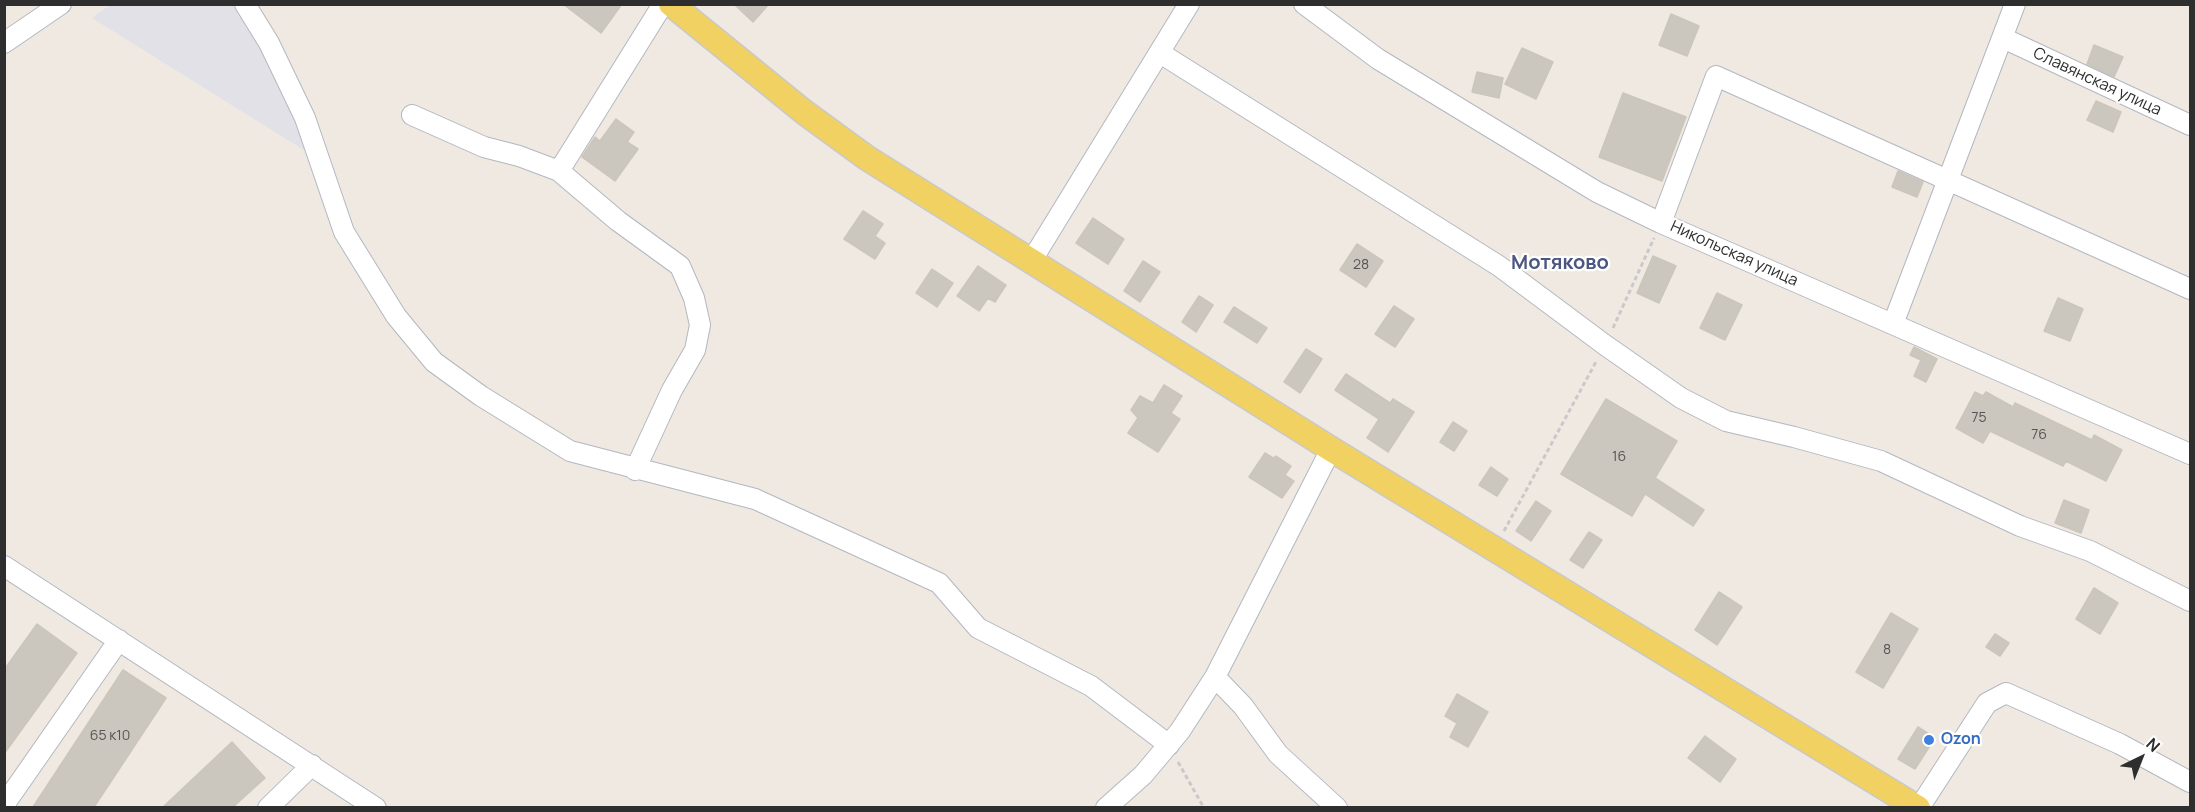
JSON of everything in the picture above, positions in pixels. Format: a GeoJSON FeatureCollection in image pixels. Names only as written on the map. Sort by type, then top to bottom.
{"type":"FeatureCollection","features":[{"type":"Feature","properties":{"kind":"main road"},"geometry":{"type":"LineString","coordinates":[[671,4],[804,112],[867,158],[1331,449],[1919,807]]}},
{"type":"Feature","properties":{"kind":"street"},"geometry":{"type":"LineString","coordinates":[[4,44],[61,4]]}},
{"type":"Feature","properties":{"kind":"street"},"geometry":{"type":"LineString","coordinates":[[245,4],[269,43],[305,118],[344,232],[396,316],[434,362],[570,451],[635,470],[755,499],[939,583],[978,628],[1091,686],[1169,745]]}},
{"type":"Feature","properties":{"kind":"street"},"geometry":{"type":"LineString","coordinates":[[559,171],[663,4]]}},
{"type":"Feature","properties":{"kind":"street"},"geometry":{"type":"LineString","coordinates":[[1032,260],[1189,4]]}},
{"type":"Feature","properties":{"kind":"street","name":"Никольская улица"},"geometry":{"type":"LineString","coordinates":[[1304,4],[1398,71],[1597,192],[1661,223],[2190,454]]}},
{"type":"Feature","properties":{"kind":"street"},"geometry":{"type":"LineString","coordinates":[[1893,324],[2014,4]]}},
{"type":"Feature","properties":{"kind":"street","name":"Славянская улица"},"geometry":{"type":"LineString","coordinates":[[2003,38],[2190,125]]}},
{"type":"Feature","properties":{"kind":"street"},"geometry":{"type":"LineString","coordinates":[[1160,53],[1499,266],[1681,398],[1726,421],[1794,436],[1881,461],[2020,526],[2090,551],[2190,601]]}},
{"type":"Feature","properties":{"kind":"street"},"geometry":{"type":"LineString","coordinates":[[1661,223],[1716,76],[2190,289]]}},
{"type":"Feature","properties":{"kind":"street"},"geometry":{"type":"LineString","coordinates":[[412,115],[484,147],[519,156],[559,171],[618,221],[680,266],[694,298],[700,325],[695,350],[672,390],[635,470]]}},
{"type":"Feature","properties":{"kind":"street"},"geometry":{"type":"LineString","coordinates":[[1107,807],[1143,775],[1169,745],[1215,676],[1331,449]]}},
{"type":"Feature","properties":{"kind":"street"},"geometry":{"type":"LineString","coordinates":[[4,566],[376,807]]}},
{"type":"Feature","properties":{"kind":"street"},"geometry":{"type":"LineString","coordinates":[[4,805],[119,640]]}},
{"type":"Feature","properties":{"kind":"street"},"geometry":{"type":"LineString","coordinates":[[1215,676],[1243,706],[1278,754],[1337,807]]}},
{"type":"Feature","properties":{"kind":"street"},"geometry":{"type":"LineString","coordinates":[[1919,807],[1987,703],[2006,693],[2121,744],[2190,782]]}},
{"type":"Feature","properties":{"kind":"street"},"geometry":{"type":"LineString","coordinates":[[268,807],[312,765]]}},
{"type":"Feature","properties":{"kind":"path"},"geometry":{"type":"LineString","coordinates":[[1494,549],[1605,345],[1661,223]]}},
{"type":"Feature","properties":{"kind":"path"},"geometry":{"type":"LineString","coordinates":[[1169,745],[1204,807]]}},
{"type":"Feature","properties":{"kind":"shaded area"},"geometry":{"type":"Polygon","coordinates":[[[110,5],[233,5],[264,47],[310,154],[92,18],[110,5]]]}},
{"type":"Feature","properties":{"kind":"building"},"geometry":{"type":"Polygon","coordinates":[[[563,4],[622,4],[601,33],[563,4]]]}},
{"type":"Feature","properties":{"kind":"building"},"geometry":{"type":"Polygon","coordinates":[[[734,4],[769,4],[753,22],[734,4]]]}},
{"type":"Feature","properties":{"kind":"building"},"geometry":{"type":"Polygon","coordinates":[[[1671,14],[1699,26],[1687,56],[1659,45],[1671,14]]]}},
{"type":"Feature","properties":{"kind":"building"},"geometry":{"type":"Polygon","coordinates":[[[2094,45],[2123,57],[2114,77],[2087,64],[2094,45]]]}},
{"type":"Feature","properties":{"kind":"building"},"geometry":{"type":"Polygon","coordinates":[[[1522,48],[1553,62],[1536,99],[1505,84],[1522,48]]]}},
{"type":"Feature","properties":{"kind":"building"},"geometry":{"type":"Polygon","coordinates":[[[1477,72],[1503,78],[1499,98],[1472,92],[1477,72]]]}},
{"type":"Feature","properties":{"kind":"building"},"geometry":{"type":"Polygon","coordinates":[[[1623,93],[1686,117],[1662,181],[1599,157],[1623,93]]]}},
{"type":"Feature","properties":{"kind":"building"},"geometry":{"type":"Polygon","coordinates":[[[2096,101],[2121,112],[2113,132],[2087,120],[2096,101]]]}},
{"type":"Feature","properties":{"kind":"building"},"geometry":{"type":"Polygon","coordinates":[[[616,119],[634,132],[627,142],[638,149],[615,181],[582,157],[595,137],[600,141],[616,119]]]}},
{"type":"Feature","properties":{"kind":"building"},"geometry":{"type":"Polygon","coordinates":[[[1898,171],[1923,182],[1917,197],[1892,187],[1898,171]]]}},
{"type":"Feature","properties":{"kind":"building"},"geometry":{"type":"Polygon","coordinates":[[[863,211],[883,224],[875,236],[885,243],[875,259],[844,239],[863,211]]]}},
{"type":"Feature","properties":{"kind":"building"},"geometry":{"type":"Polygon","coordinates":[[[1093,218],[1124,239],[1108,264],[1076,243],[1093,218]]]}},
{"type":"Feature","properties":{"kind":"building"},"geometry":{"type":"Polygon","coordinates":[[[1357,244],[1383,261],[1366,287],[1340,270],[1357,244]]]}},
{"type":"Feature","properties":{"kind":"building"},"geometry":{"type":"Polygon","coordinates":[[[1653,256],[1676,266],[1659,303],[1637,293],[1653,256]]]}},
{"type":"Feature","properties":{"kind":"building"},"geometry":{"type":"Polygon","coordinates":[[[1143,261],[1160,272],[1140,302],[1124,291],[1143,261]]]}},
{"type":"Feature","properties":{"kind":"building"},"geometry":{"type":"Polygon","coordinates":[[[978,266],[1006,285],[995,302],[988,298],[979,311],[957,296],[978,266]]]}},
{"type":"Feature","properties":{"kind":"building"},"geometry":{"type":"Polygon","coordinates":[[[932,269],[953,283],[937,307],[916,293],[932,269]]]}},
{"type":"Feature","properties":{"kind":"building"},"geometry":{"type":"Polygon","coordinates":[[[1717,293],[1742,305],[1725,340],[1700,328],[1717,293]]]}},
{"type":"Feature","properties":{"kind":"building"},"geometry":{"type":"Polygon","coordinates":[[[1199,296],[1213,305],[1196,332],[1182,322],[1199,296]]]}},
{"type":"Feature","properties":{"kind":"building"},"geometry":{"type":"Polygon","coordinates":[[[2058,298],[2083,309],[2070,341],[2044,331],[2058,298]]]}},
{"type":"Feature","properties":{"kind":"building"},"geometry":{"type":"Polygon","coordinates":[[[1394,306],[1414,319],[1395,347],[1375,334],[1394,306]]]}},
{"type":"Feature","properties":{"kind":"building"},"geometry":{"type":"Polygon","coordinates":[[[1234,307],[1267,328],[1257,343],[1224,322],[1234,307]]]}},
{"type":"Feature","properties":{"kind":"building"},"geometry":{"type":"Polygon","coordinates":[[[1914,347],[1937,359],[1926,382],[1914,376],[1921,360],[1910,355],[1914,347]]]}},
{"type":"Feature","properties":{"kind":"building"},"geometry":{"type":"Polygon","coordinates":[[[1306,349],[1322,359],[1300,393],[1284,382],[1306,349]]]}},
{"type":"Feature","properties":{"kind":"building"},"geometry":{"type":"Polygon","coordinates":[[[1346,374],[1390,403],[1393,399],[1414,412],[1388,452],[1367,438],[1379,419],[1335,390],[1346,374]]]}},
{"type":"Feature","properties":{"kind":"building"},"geometry":{"type":"Polygon","coordinates":[[[1164,385],[1182,396],[1171,413],[1180,419],[1158,452],[1128,433],[1138,418],[1131,410],[1140,396],[1153,403],[1164,385]]]}},
{"type":"Feature","properties":{"kind":"building"},"geometry":{"type":"Polygon","coordinates":[[[1975,392],[1983,396],[1986,392],[2013,407],[2015,403],[2092,440],[2094,435],[2122,450],[2106,481],[2066,461],[2063,466],[1990,431],[1983,443],[1956,428],[1975,392]]]}},
{"type":"Feature","properties":{"kind":"building"},"geometry":{"type":"Polygon","coordinates":[[[1606,399],[1677,441],[1655,478],[1704,510],[1693,526],[1645,494],[1632,516],[1561,474],[1606,399]]]}},
{"type":"Feature","properties":{"kind":"building"},"geometry":{"type":"Polygon","coordinates":[[[1453,422],[1467,431],[1454,451],[1440,442],[1453,422]]]}},
{"type":"Feature","properties":{"kind":"building"},"geometry":{"type":"Polygon","coordinates":[[[1265,453],[1273,458],[1276,456],[1291,466],[1285,475],[1294,481],[1282,498],[1249,477],[1265,453]]]}},
{"type":"Feature","properties":{"kind":"building"},"geometry":{"type":"Polygon","coordinates":[[[1491,467],[1508,479],[1497,496],[1479,485],[1491,467]]]}},
{"type":"Feature","properties":{"kind":"building"},"geometry":{"type":"Polygon","coordinates":[[[2064,500],[2089,510],[2081,533],[2055,523],[2064,500]]]}},
{"type":"Feature","properties":{"kind":"building"},"geometry":{"type":"Polygon","coordinates":[[[1536,501],[1551,511],[1531,541],[1516,531],[1536,501]]]}},
{"type":"Feature","properties":{"kind":"building"},"geometry":{"type":"Polygon","coordinates":[[[1589,532],[1602,540],[1583,568],[1570,560],[1589,532]]]}},
{"type":"Feature","properties":{"kind":"building"},"geometry":{"type":"Polygon","coordinates":[[[2094,588],[2118,603],[2100,634],[2076,619],[2094,588]]]}},
{"type":"Feature","properties":{"kind":"building"},"geometry":{"type":"Polygon","coordinates":[[[1719,592],[1742,607],[1717,645],[1695,630],[1719,592]]]}},
{"type":"Feature","properties":{"kind":"building"},"geometry":{"type":"Polygon","coordinates":[[[1891,613],[1918,629],[1883,688],[1856,672],[1891,613]]]}},
{"type":"Feature","properties":{"kind":"building"},"geometry":{"type":"Polygon","coordinates":[[[37,624],[77,653],[4,754],[4,670],[37,624]]]}},
{"type":"Feature","properties":{"kind":"building"},"geometry":{"type":"Polygon","coordinates":[[[1995,634],[2009,643],[2000,656],[1986,647],[1995,634]]]}},
{"type":"Feature","properties":{"kind":"building"},"geometry":{"type":"Polygon","coordinates":[[[123,670],[166,698],[94,807],[33,807],[123,670]]]}},
{"type":"Feature","properties":{"kind":"building"},"geometry":{"type":"Polygon","coordinates":[[[1457,694],[1488,712],[1468,747],[1450,737],[1457,723],[1445,716],[1457,694]]]}},
{"type":"Feature","properties":{"kind":"building"},"geometry":{"type":"Polygon","coordinates":[[[1918,727],[1935,738],[1915,769],[1898,759],[1918,727]]]}},
{"type":"Feature","properties":{"kind":"building"},"geometry":{"type":"Polygon","coordinates":[[[1705,736],[1736,759],[1720,782],[1688,758],[1705,736]]]}},
{"type":"Feature","properties":{"kind":"building"},"geometry":{"type":"Polygon","coordinates":[[[232,742],[265,778],[233,807],[163,807],[232,742]]]}},
{"type":"Feature","properties":{"kind":"place","name":"Ozon"},"geometry":{"type":"Point","coordinates":[1929,740]}},
{"type":"Feature","properties":{"kind":"district","name":"Мотяково"},"geometry":{"type":"Point","coordinates":[1560,263]}}]}
